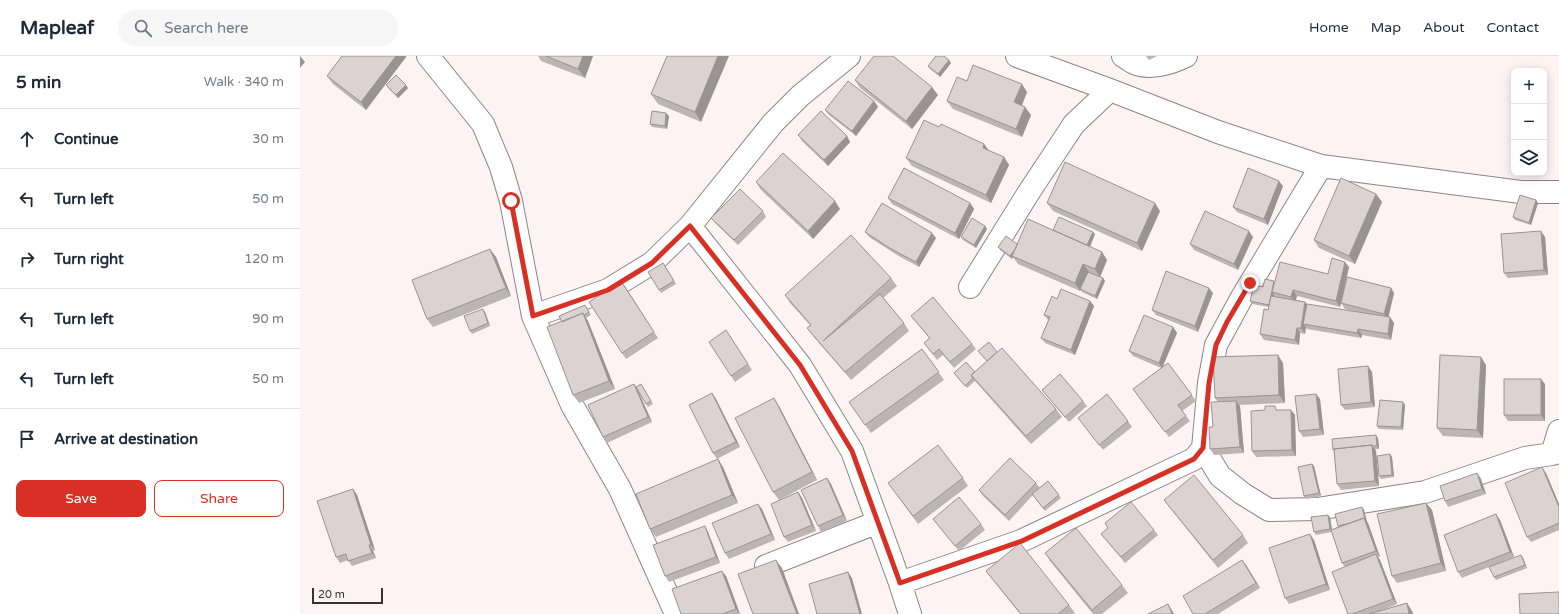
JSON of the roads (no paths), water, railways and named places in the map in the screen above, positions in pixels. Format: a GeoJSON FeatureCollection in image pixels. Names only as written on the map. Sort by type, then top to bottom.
{"type":"FeatureCollection","features":[{"type":"Feature","properties":{"kind":"street"},"geometry":{"type":"LineString","coordinates":[[428,56],[483,124],[501,167],[511,201],[533,316],[572,404],[620,489],[676,614]]}},
{"type":"Feature","properties":{"kind":"street"},"geometry":{"type":"LineString","coordinates":[[533,316],[608,290],[652,263],[690,226],[773,123],[800,96],[849,56]]}},
{"type":"Feature","properties":{"kind":"street"},"geometry":{"type":"LineString","coordinates":[[1017,56],[1218,132],[1321,166],[1520,192],[1559,192]]}},
{"type":"Feature","properties":{"kind":"street"},"geometry":{"type":"LineString","coordinates":[[1123,56],[1135,64],[1154,66],[1178,60],[1186,56]]}},
{"type":"Feature","properties":{"kind":"street"},"geometry":{"type":"LineString","coordinates":[[970,287],[1029,192],[1074,124],[1110,90]]}},
{"type":"Feature","properties":{"kind":"street"},"geometry":{"type":"LineString","coordinates":[[900,583],[1022,541],[1194,459],[1203,448],[1209,383],[1216,345],[1241,299],[1321,166]]}},
{"type":"Feature","properties":{"kind":"street"},"geometry":{"type":"LineString","coordinates":[[690,226],[800,365],[852,451],[910,614]]}},
{"type":"Feature","properties":{"kind":"street"},"geometry":{"type":"LineString","coordinates":[[1203,448],[1220,476],[1243,494],[1269,510],[1317,509],[1425,492],[1525,458],[1556,453],[1559,431]]}},
{"type":"Feature","properties":{"kind":"street"},"geometry":{"type":"LineString","coordinates":[[766,566],[878,522]]}}]}
